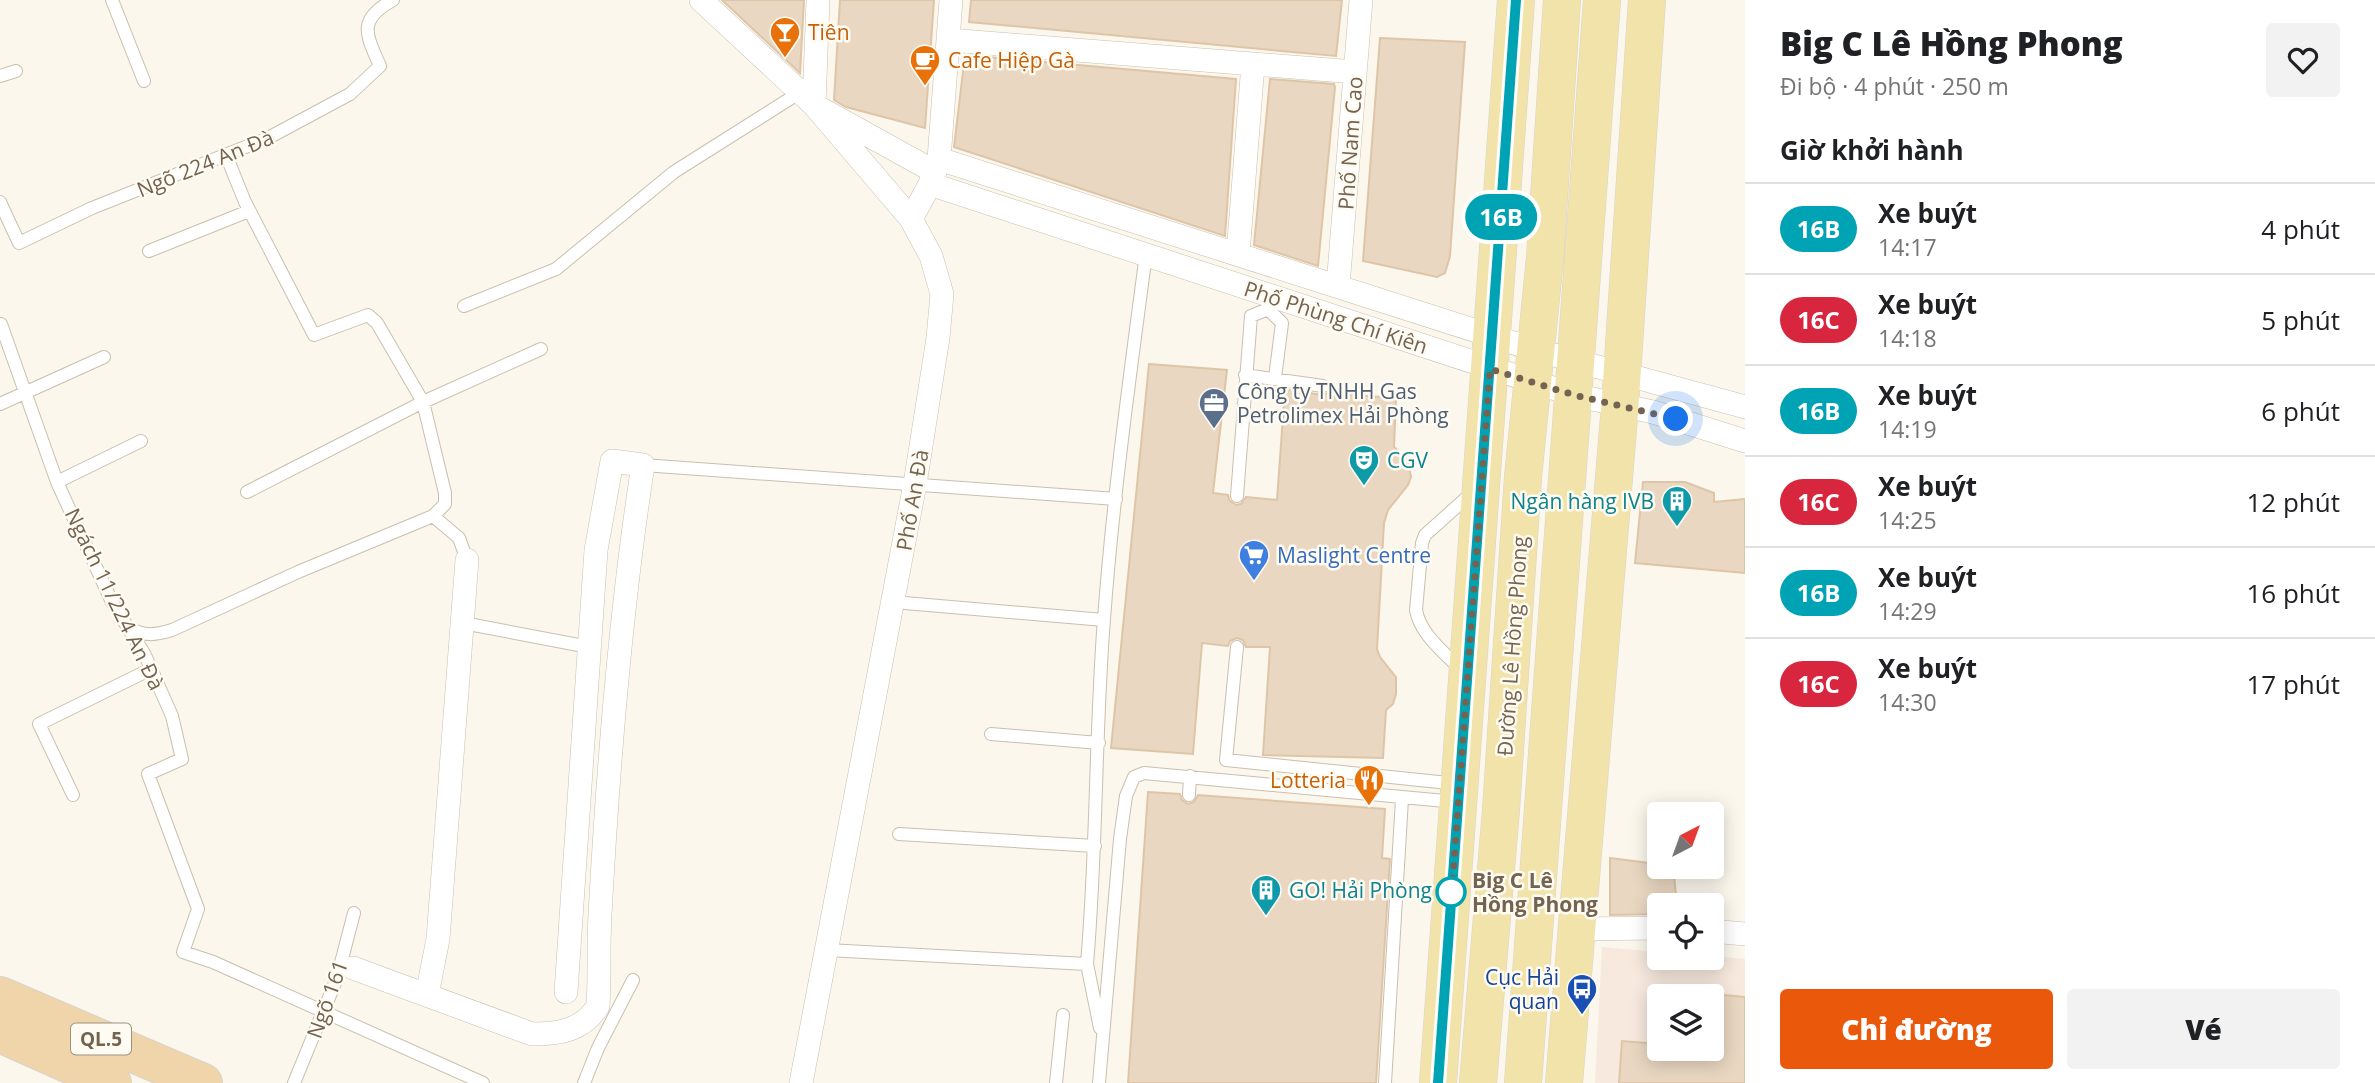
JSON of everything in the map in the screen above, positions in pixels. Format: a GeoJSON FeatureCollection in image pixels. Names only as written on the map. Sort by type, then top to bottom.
{"type":"FeatureCollection","features":[{"type":"Feature","properties":{"kind":"highway","name":"QL.5"},"geometry":{"type":"LineString","coordinates":[[0,996],[203,1083]]}},
{"type":"Feature","properties":{"kind":"highway","name":"QL.5"},"geometry":{"type":"LineString","coordinates":[[0,1033],[112,1083]]}},
{"type":"Feature","properties":{"kind":"main road","name":"Đường Lê Hồng Phong"},"geometry":{"type":"LineString","coordinates":[[1438,1083],[1516,0]]}},
{"type":"Feature","properties":{"kind":"main road","name":"Đường Lê Hồng Phong"},"geometry":{"type":"LineString","coordinates":[[1478,1083],[1562,0]]}},
{"type":"Feature","properties":{"kind":"main road","name":"Đường Lê Hồng Phong"},"geometry":{"type":"LineString","coordinates":[[1523,1083],[1602,0]]}},
{"type":"Feature","properties":{"kind":"main road"},"geometry":{"type":"LineString","coordinates":[[1564,1083],[1621,389],[1647,0]]}},
{"type":"Feature","properties":{"kind":"street","name":"Phố An Đà"},"geometry":{"type":"LineString","coordinates":[[701,0],[806,99],[911,219],[931,256],[942,293],[938,338],[915,484],[801,1083]]}},
{"type":"Feature","properties":{"kind":"street"},"geometry":{"type":"LineString","coordinates":[[818,0],[806,99],[935,172]]}},
{"type":"Feature","properties":{"kind":"street"},"geometry":{"type":"LineString","coordinates":[[911,219],[935,172],[951,0]]}},
{"type":"Feature","properties":{"kind":"street","name":"Phố Nam Cao"},"geometry":{"type":"LineString","coordinates":[[1338,286],[1361,0]]}},
{"type":"Feature","properties":{"kind":"street"},"geometry":{"type":"LineString","coordinates":[[949,40],[1355,72]]}},
{"type":"Feature","properties":{"kind":"street"},"geometry":{"type":"LineString","coordinates":[[1253,64],[1248,258],[1263,298]]}},
{"type":"Feature","properties":{"kind":"street","name":"Phố Phùng Chí Kiên"},"geometry":{"type":"LineString","coordinates":[[935,172],[1263,298],[1492,352],[1575,379],[1621,389],[1745,407]]}},
{"type":"Feature","properties":{"kind":"street","name":"Phố Phùng Chí Kiên"},"geometry":{"type":"LineString","coordinates":[[935,172],[1248,258],[1338,286],[1492,352],[1575,379],[1621,389],[1653,412],[1745,440]]}},
{"type":"Feature","properties":{"kind":"street"},"geometry":{"type":"LineString","coordinates":[[353,968],[532,1034],[560,1033],[573,1029],[598,1006],[600,917],[614,726],[633,530],[643,465],[612,461],[596,551],[566,992]]}},
{"type":"Feature","properties":{"kind":"street"},"geometry":{"type":"LineString","coordinates":[[427,995],[438,939],[467,560]]}},
{"type":"Feature","properties":{"kind":"street"},"geometry":{"type":"LineString","coordinates":[[1577,929],[1647,928]]}},
{"type":"Feature","properties":{"kind":"street"},"geometry":{"type":"LineString","coordinates":[[1724,932],[1745,934]]}},
{"type":"Feature","properties":{"kind":"lane"},"geometry":{"type":"LineString","coordinates":[[112,0],[144,81]]}},
{"type":"Feature","properties":{"kind":"lane","name":"Ngõ 224 An Đà"},"geometry":{"type":"LineString","coordinates":[[0,202],[19,243],[92,208],[268,138],[350,94],[380,66],[366,26],[376,12],[393,0]]}},
{"type":"Feature","properties":{"kind":"lane"},"geometry":{"type":"LineString","coordinates":[[0,76],[16,71]]}},
{"type":"Feature","properties":{"kind":"lane"},"geometry":{"type":"LineString","coordinates":[[464,306],[556,269],[674,172],[806,99]]}},
{"type":"Feature","properties":{"kind":"lane"},"geometry":{"type":"LineString","coordinates":[[127,626],[139,634],[154,635],[172,630],[298,572],[433,516],[445,504],[445,494],[423,402],[377,323],[368,315],[314,335],[249,211],[226,155]]}},
{"type":"Feature","properties":{"kind":"lane"},"geometry":{"type":"LineString","coordinates":[[149,251],[249,211]]}},
{"type":"Feature","properties":{"kind":"lane"},"geometry":{"type":"LineString","coordinates":[[1102,1042],[1087,964],[1095,846],[1104,620],[1146,254]]}},
{"type":"Feature","properties":{"kind":"lane"},"geometry":{"type":"LineString","coordinates":[[1237,496],[1251,316],[1263,298],[1282,323],[1275,378]]}},
{"type":"Feature","properties":{"kind":"lane","name":"Ngách 11/224 An Đà"},"geometry":{"type":"LineString","coordinates":[[1,324],[57,482],[111,602],[151,669],[172,716],[182,759],[148,774],[198,909],[184,952],[213,962],[323,1012]]}},
{"type":"Feature","properties":{"kind":"lane"},"geometry":{"type":"LineString","coordinates":[[247,492],[423,402],[541,349]]}},
{"type":"Feature","properties":{"kind":"lane"},"geometry":{"type":"LineString","coordinates":[[0,404],[104,357]]}},
{"type":"Feature","properties":{"kind":"lane"},"geometry":{"type":"LineString","coordinates":[[1245,375],[1323,386]]}},
{"type":"Feature","properties":{"kind":"lane"},"geometry":{"type":"LineString","coordinates":[[57,482],[141,441]]}},
{"type":"Feature","properties":{"kind":"lane"},"geometry":{"type":"LineString","coordinates":[[643,465],[1116,499]]}},
{"type":"Feature","properties":{"kind":"lane"},"geometry":{"type":"LineString","coordinates":[[1467,677],[1424,631],[1416,610],[1425,535],[1482,485]]}},
{"type":"Feature","properties":{"kind":"lane"},"geometry":{"type":"LineString","coordinates":[[433,516],[458,538],[467,560]]}},
{"type":"Feature","properties":{"kind":"lane"},"geometry":{"type":"LineString","coordinates":[[893,603],[1104,620]]}},
{"type":"Feature","properties":{"kind":"lane"},"geometry":{"type":"LineString","coordinates":[[463,623],[589,647]]}},
{"type":"Feature","properties":{"kind":"lane"},"geometry":{"type":"LineString","coordinates":[[1237,647],[1226,760],[1459,793]]}},
{"type":"Feature","properties":{"kind":"lane"},"geometry":{"type":"LineString","coordinates":[[73,795],[39,724],[151,669]]}},
{"type":"Feature","properties":{"kind":"lane"},"geometry":{"type":"LineString","coordinates":[[991,734],[1099,743]]}},
{"type":"Feature","properties":{"kind":"lane"},"geometry":{"type":"LineString","coordinates":[[1100,1083],[1120,839],[1126,796],[1132,780],[1138,774],[1190,776],[1402,799],[1459,793]]}},
{"type":"Feature","properties":{"kind":"lane"},"geometry":{"type":"LineString","coordinates":[[1189,795],[1190,776]]}},
{"type":"Feature","properties":{"kind":"lane"},"geometry":{"type":"LineString","coordinates":[[1385,1083],[1402,799]]}},
{"type":"Feature","properties":{"kind":"lane"},"geometry":{"type":"LineString","coordinates":[[899,834],[1095,846]]}},
{"type":"Feature","properties":{"kind":"lane","name":"Ngõ 161"},"geometry":{"type":"LineString","coordinates":[[294,1083],[337,978],[354,913]]}},
{"type":"Feature","properties":{"kind":"lane"},"geometry":{"type":"LineString","coordinates":[[827,950],[1087,964]]}},
{"type":"Feature","properties":{"kind":"lane"},"geometry":{"type":"LineString","coordinates":[[584,1083],[598,1048],[633,979]]}},
{"type":"Feature","properties":{"kind":"lane"},"geometry":{"type":"LineString","coordinates":[[323,1012],[483,1083]]}},
{"type":"Feature","properties":{"kind":"lane"},"geometry":{"type":"LineString","coordinates":[[1056,1083],[1063,1015]]}},
{"type":"Feature","properties":{"kind":"shaded area"},"geometry":{"type":"Polygon","coordinates":[[[1602,947],[1647,951],[1647,970],[1724,970],[1724,957],[1745,959],[1745,1083],[1595,1083],[1602,947]]]}},
{"type":"Feature","properties":{"kind":"building"},"geometry":{"type":"Polygon","coordinates":[[[722,0],[804,0],[800,73],[722,0]]]}},
{"type":"Feature","properties":{"kind":"building"},"geometry":{"type":"Polygon","coordinates":[[[840,0],[934,0],[925,128],[846,107],[834,100],[840,0]]]}},
{"type":"Feature","properties":{"kind":"building"},"geometry":{"type":"Polygon","coordinates":[[[971,0],[1342,0],[1336,56],[969,22],[971,0]]]}},
{"type":"Feature","properties":{"kind":"building"},"geometry":{"type":"Polygon","coordinates":[[[1380,38],[1465,42],[1450,256],[1445,273],[1437,277],[1363,261],[1380,38]]]}},
{"type":"Feature","properties":{"kind":"building"},"geometry":{"type":"Polygon","coordinates":[[[965,55],[1236,79],[1225,236],[954,147],[965,55]]]}},
{"type":"Feature","properties":{"kind":"building"},"geometry":{"type":"Polygon","coordinates":[[[1270,79],[1334,84],[1335,87],[1318,266],[1254,245],[1270,79]]]}},
{"type":"Feature","properties":{"kind":"building","name":"Maslight Centre"},"geometry":{"type":"Polygon","coordinates":[[[1149,364],[1227,370],[1213,493],[1228,495],[1229,500],[1236,505],[1241,504],[1246,497],[1277,500],[1285,389],[1322,395],[1328,393],[1396,398],[1394,447],[1407,459],[1411,477],[1408,485],[1388,510],[1384,523],[1377,649],[1396,677],[1396,694],[1393,704],[1386,710],[1383,758],[1263,755],[1270,647],[1246,647],[1243,640],[1237,638],[1230,641],[1228,646],[1202,643],[1193,754],[1111,748],[1149,364]]]}},
{"type":"Feature","properties":{"kind":"building","name":"Ngân hàng IVB"},"geometry":{"type":"Polygon","coordinates":[[[1643,482],[1685,482],[1714,493],[1714,502],[1745,499],[1745,573],[1635,563],[1643,482]]]}},
{"type":"Feature","properties":{"kind":"building","name":"GO! Hải Phòng"},"geometry":{"type":"Polygon","coordinates":[[[1148,792],[1180,794],[1182,800],[1188,804],[1194,802],[1198,795],[1385,809],[1382,858],[1390,859],[1376,1083],[1128,1083],[1148,792]]]}},
{"type":"Feature","properties":{"kind":"building"},"geometry":{"type":"Polygon","coordinates":[[[1610,858],[1647,863],[1647,879],[1674,879],[1676,893],[1647,893],[1647,914],[1610,915],[1610,858]]]}},
{"type":"Feature","properties":{"kind":"building"},"geometry":{"type":"Polygon","coordinates":[[[1724,995],[1745,997],[1745,1083],[1619,1083],[1622,1041],[1647,1043],[1647,1061],[1724,1061],[1724,995]]]}},
{"type":"Feature","properties":{"kind":"bus line","name":"16B"},"geometry":{"type":"LineString","coordinates":[[1438,1083],[1516,0]]}},
{"type":"Feature","properties":{"kind":"place","name":"Tiên"},"geometry":{"type":"Point","coordinates":[785,59]}},
{"type":"Feature","properties":{"kind":"place","name":"Cafe Hiệp Gà"},"geometry":{"type":"Point","coordinates":[925,87]}},
{"type":"Feature","properties":{"kind":"place","name":"Công ty TNHH Gas Petrolimex Hải Phòng"},"geometry":{"type":"Point","coordinates":[1214,430]}},
{"type":"Feature","properties":{"kind":"place","name":"CGV"},"geometry":{"type":"Point","coordinates":[1364,487]}},
{"type":"Feature","properties":{"kind":"place","name":"Ngân hàng IVB"},"geometry":{"type":"Point","coordinates":[1677,528]}},
{"type":"Feature","properties":{"kind":"place","name":"Maslight Centre"},"geometry":{"type":"Point","coordinates":[1254,582]}},
{"type":"Feature","properties":{"kind":"place","name":"Lotteria"},"geometry":{"type":"Point","coordinates":[1369,807]}},
{"type":"Feature","properties":{"kind":"place","name":"Big C Lê Hồng Phong"},"geometry":{"type":"Point","coordinates":[1451,892]}},
{"type":"Feature","properties":{"kind":"place","name":"GO! Hải Phòng"},"geometry":{"type":"Point","coordinates":[1266,917]}},
{"type":"Feature","properties":{"kind":"place","name":"Cục Hải quan"},"geometry":{"type":"Point","coordinates":[1582,1016]}},
{"type":"Feature","properties":{"kind":"route"},"geometry":{"type":"LineString","coordinates":[[1451,892],[1451,904],[1490,369],[1574,395],[1676,419]]}}]}
